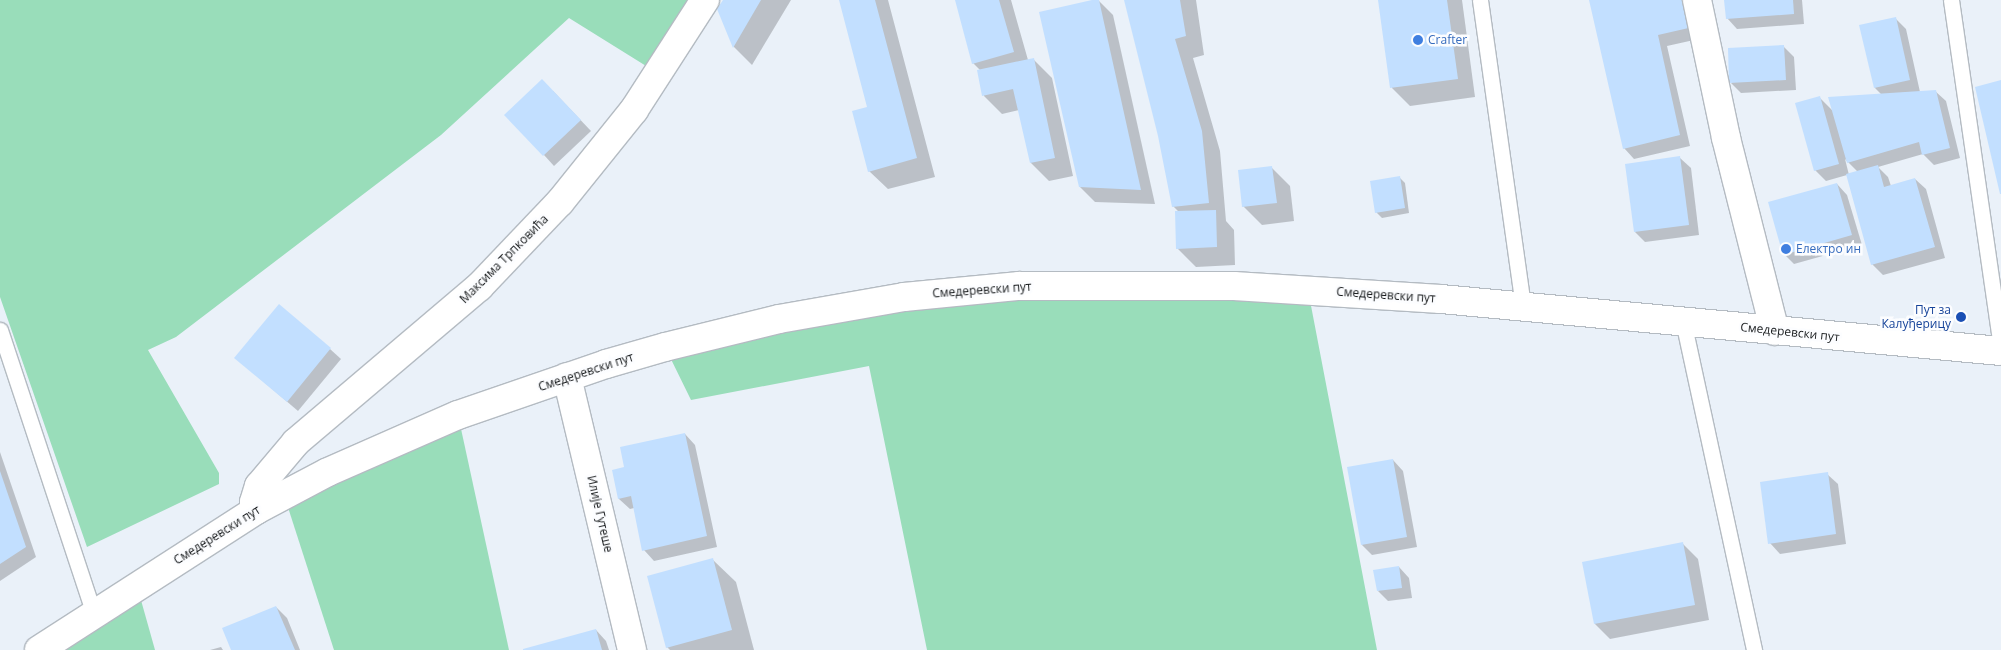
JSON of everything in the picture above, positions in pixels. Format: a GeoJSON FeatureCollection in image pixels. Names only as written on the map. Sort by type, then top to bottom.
{"type":"FeatureCollection","features":[{"type":"Feature","properties":{"kind":"main road","name":"Максима Трпковића"},"geometry":{"type":"LineString","coordinates":[[256,510],[254,502],[259,486],[296,442],[479,287],[565,196],[634,110],[705,0]]}},
{"type":"Feature","properties":{"kind":"main road"},"geometry":{"type":"LineString","coordinates":[[1696,0],[1726,138],[1775,330]]}},
{"type":"Feature","properties":{"kind":"main road","name":"Смедеревски пут"},"geometry":{"type":"LineString","coordinates":[[39,650],[256,510],[388,444],[458,415],[568,377],[665,347],[779,319],[958,290],[1100,284],[1234,286],[1523,307],[2001,349]]}},
{"type":"Feature","properties":{"kind":"main road","name":"Илије Гутеше"},"geometry":{"type":"LineString","coordinates":[[568,377],[632,650]]}},
{"type":"Feature","properties":{"kind":"lane"},"geometry":{"type":"LineString","coordinates":[[1480,0],[1523,307]]}},
{"type":"Feature","properties":{"kind":"lane"},"geometry":{"type":"LineString","coordinates":[[1951,0],[2001,349]]}},
{"type":"Feature","properties":{"kind":"lane"},"geometry":{"type":"LineString","coordinates":[[1683,321],[1754,650]]}},
{"type":"Feature","properties":{"kind":"lane"},"geometry":{"type":"LineString","coordinates":[[0,330],[94,615]]}},
{"type":"Feature","properties":{"kind":"green space"},"geometry":{"type":"Polygon","coordinates":[[[0,0],[704,0],[659,74],[569,18],[441,135],[176,337],[148,350],[219,473],[219,484],[87,547],[0,297],[0,0]]]}},
{"type":"Feature","properties":{"kind":"green space"},"geometry":{"type":"Polygon","coordinates":[[[1019,286],[1308,290],[1377,650],[927,650],[869,366],[691,400],[665,347],[1019,286]]]}},
{"type":"Feature","properties":{"kind":"green space"},"geometry":{"type":"Polygon","coordinates":[[[458,415],[509,650],[334,650],[284,495],[458,415]]]}},
{"type":"Feature","properties":{"kind":"green space"},"geometry":{"type":"Polygon","coordinates":[[[137,586],[155,650],[41,650],[137,586]]]}},
{"type":"Feature","properties":{"kind":"building"},"geometry":{"type":"Polygon","coordinates":[[[723,0],[761,0],[733,48],[717,9],[723,0]]]}},
{"type":"Feature","properties":{"kind":"building"},"geometry":{"type":"Polygon","coordinates":[[[839,0],[875,0],[917,158],[868,172],[852,111],[867,107],[839,0]]]}},
{"type":"Feature","properties":{"kind":"building"},"geometry":{"type":"Polygon","coordinates":[[[955,0],[999,0],[1014,52],[972,64],[955,0]]]}},
{"type":"Feature","properties":{"kind":"building"},"geometry":{"type":"Polygon","coordinates":[[[1099,0],[1141,190],[1079,187],[1039,12],[1099,0]]]}},
{"type":"Feature","properties":{"kind":"building"},"geometry":{"type":"Polygon","coordinates":[[[1124,0],[1180,0],[1186,36],[1175,39],[1202,131],[1209,203],[1172,207],[1158,136],[1124,0]]]}},
{"type":"Feature","properties":{"kind":"building","name":"Crafter"},"geometry":{"type":"Polygon","coordinates":[[[1378,0],[1447,0],[1458,79],[1390,88],[1378,0]]]}},
{"type":"Feature","properties":{"kind":"building"},"geometry":{"type":"Polygon","coordinates":[[[1589,0],[1687,0],[1693,27],[1658,35],[1680,135],[1623,149],[1589,0]]]}},
{"type":"Feature","properties":{"kind":"building"},"geometry":{"type":"Polygon","coordinates":[[[1724,0],[1793,0],[1794,14],[1726,19],[1724,0]]]}},
{"type":"Feature","properties":{"kind":"building"},"geometry":{"type":"Polygon","coordinates":[[[1896,17],[1910,80],[1874,88],[1859,25],[1896,17]]]}},
{"type":"Feature","properties":{"kind":"building"},"geometry":{"type":"Polygon","coordinates":[[[1784,45],[1786,80],[1729,83],[1728,48],[1784,45]]]}},
{"type":"Feature","properties":{"kind":"building"},"geometry":{"type":"Polygon","coordinates":[[[1034,58],[1055,158],[1030,163],[1013,89],[982,96],[977,70],[1034,58]]]}},
{"type":"Feature","properties":{"kind":"building"},"geometry":{"type":"Polygon","coordinates":[[[542,79],[581,120],[543,156],[504,115],[542,79]]]}},
{"type":"Feature","properties":{"kind":"building"},"geometry":{"type":"Polygon","coordinates":[[[2001,80],[2001,194],[2000,194],[1975,87],[2001,80]]]}},
{"type":"Feature","properties":{"kind":"building"},"geometry":{"type":"Polygon","coordinates":[[[1936,90],[1950,148],[1922,155],[1919,142],[1847,163],[1828,97],[1936,90]]]}},
{"type":"Feature","properties":{"kind":"building"},"geometry":{"type":"Polygon","coordinates":[[[1820,96],[1839,164],[1814,171],[1795,103],[1820,96]]]}},
{"type":"Feature","properties":{"kind":"building"},"geometry":{"type":"Polygon","coordinates":[[[1680,156],[1689,225],[1634,232],[1625,164],[1680,156]]]}},
{"type":"Feature","properties":{"kind":"building"},"geometry":{"type":"Polygon","coordinates":[[[1878,165],[1884,187],[1915,178],[1935,247],[1871,265],[1846,174],[1878,165]]]}},
{"type":"Feature","properties":{"kind":"building"},"geometry":{"type":"Polygon","coordinates":[[[1272,166],[1277,203],[1242,207],[1238,170],[1272,166]]]}},
{"type":"Feature","properties":{"kind":"building"},"geometry":{"type":"Polygon","coordinates":[[[1400,176],[1405,208],[1375,213],[1370,181],[1400,176]]]}},
{"type":"Feature","properties":{"kind":"building"},"geometry":{"type":"Polygon","coordinates":[[[1837,183],[1852,235],[1783,255],[1768,202],[1837,183]]]}},
{"type":"Feature","properties":{"kind":"building"},"geometry":{"type":"Polygon","coordinates":[[[1216,210],[1217,247],[1176,249],[1175,211],[1216,210]]]}},
{"type":"Feature","properties":{"kind":"building"},"geometry":{"type":"Polygon","coordinates":[[[279,304],[331,348],[287,402],[234,358],[279,304]]]}},
{"type":"Feature","properties":{"kind":"building"},"geometry":{"type":"Polygon","coordinates":[[[685,433],[707,536],[642,551],[631,496],[618,499],[612,470],[624,467],[620,447],[685,433]]]}},
{"type":"Feature","properties":{"kind":"building"},"geometry":{"type":"Polygon","coordinates":[[[1393,459],[1407,537],[1361,545],[1347,467],[1393,459]]]}},
{"type":"Feature","properties":{"kind":"building"},"geometry":{"type":"Polygon","coordinates":[[[0,471],[26,547],[0,564],[0,471]]]}},
{"type":"Feature","properties":{"kind":"building"},"geometry":{"type":"Polygon","coordinates":[[[1828,472],[1836,534],[1768,544],[1760,482],[1828,472]]]}},
{"type":"Feature","properties":{"kind":"building"},"geometry":{"type":"Polygon","coordinates":[[[1683,542],[1695,605],[1594,624],[1582,562],[1683,542]]]}},
{"type":"Feature","properties":{"kind":"building"},"geometry":{"type":"Polygon","coordinates":[[[713,558],[732,630],[666,648],[647,576],[713,558]]]}},
{"type":"Feature","properties":{"kind":"building"},"geometry":{"type":"Polygon","coordinates":[[[1399,566],[1402,588],[1377,591],[1373,570],[1399,566]]]}},
{"type":"Feature","properties":{"kind":"building"},"geometry":{"type":"Polygon","coordinates":[[[276,606],[295,650],[231,650],[222,628],[276,606]]]}},
{"type":"Feature","properties":{"kind":"building"},"geometry":{"type":"Polygon","coordinates":[[[596,629],[602,650],[523,650],[523,649],[596,629]]]}},
{"type":"Feature","properties":{"kind":"place","name":"Crafter"},"geometry":{"type":"Point","coordinates":[1418,40]}},
{"type":"Feature","properties":{"kind":"place","name":"Електро ин"},"geometry":{"type":"Point","coordinates":[1786,249]}},
{"type":"Feature","properties":{"kind":"place","name":"Пут за Калуђерицу"},"geometry":{"type":"Point","coordinates":[1961,317]}}]}
